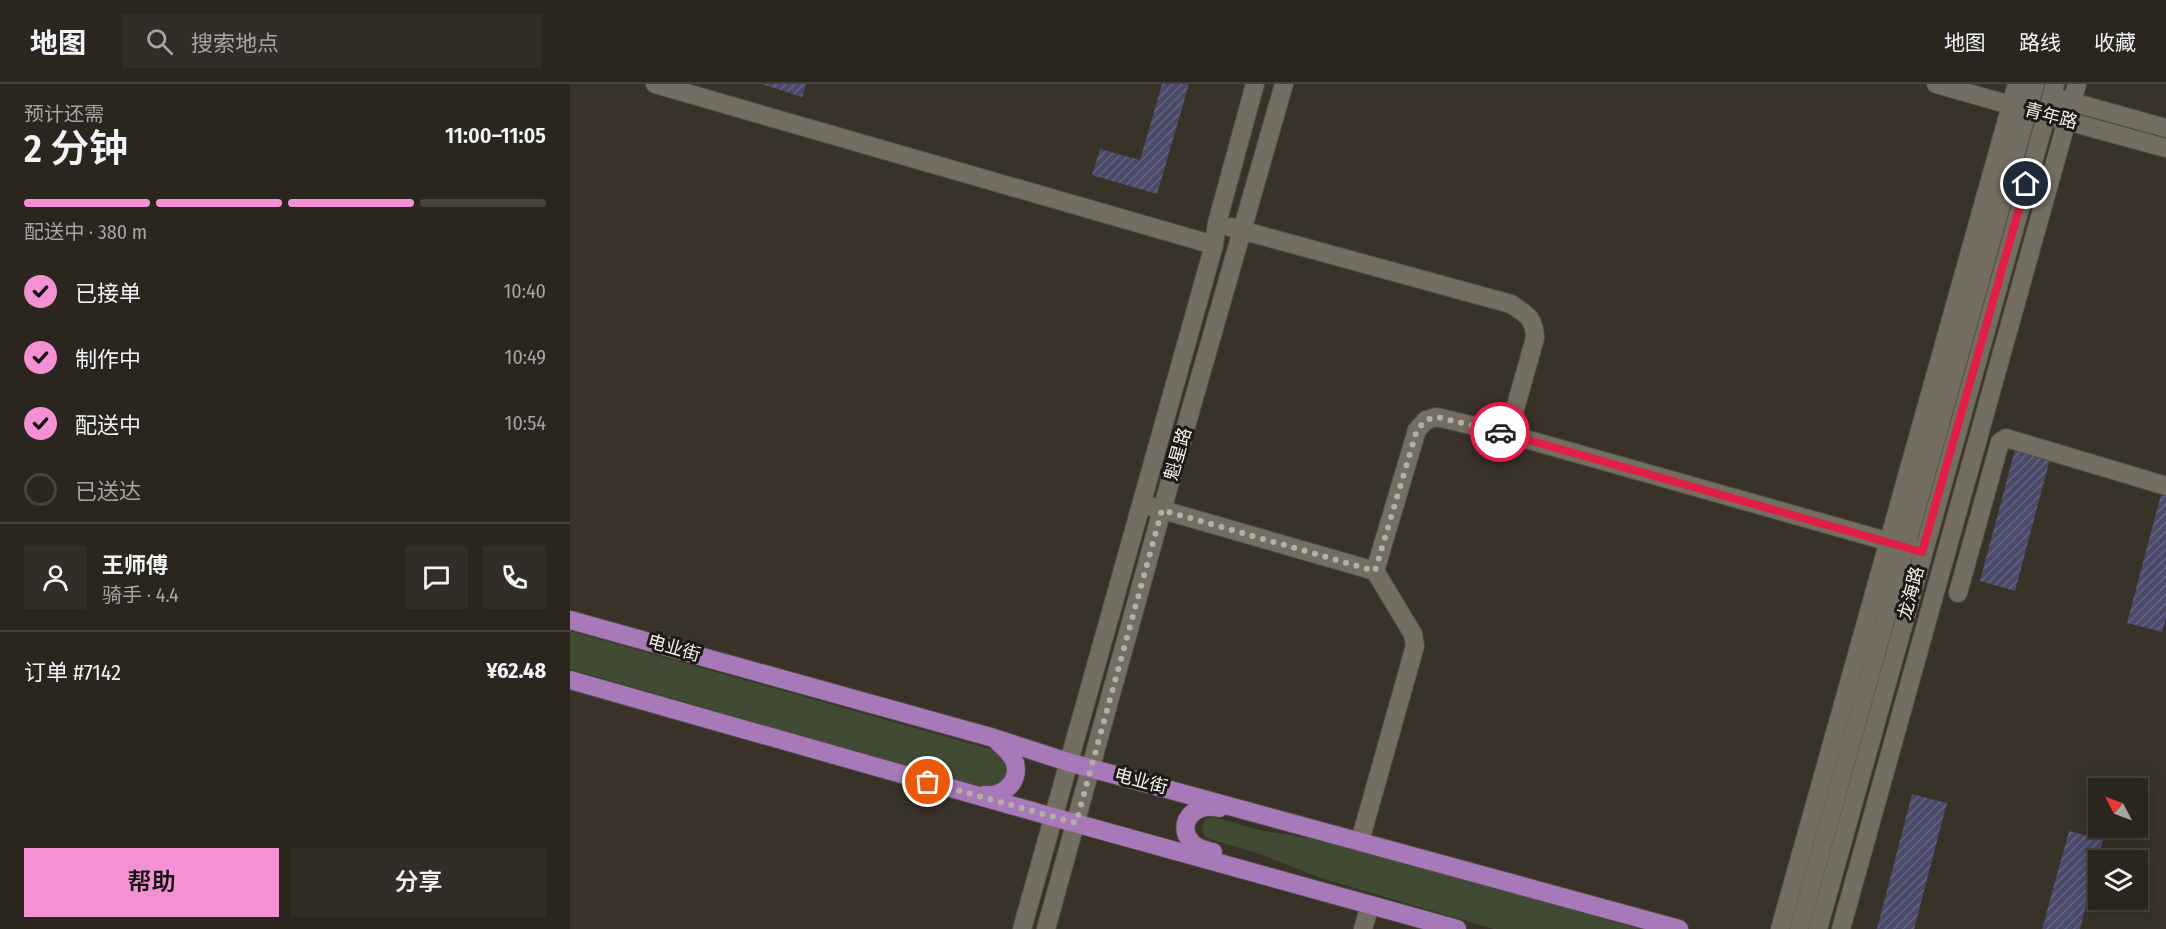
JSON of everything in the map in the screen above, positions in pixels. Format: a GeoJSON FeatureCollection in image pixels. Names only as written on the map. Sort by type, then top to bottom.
{"type":"FeatureCollection","features":[{"type":"Feature","properties":{"kind":"main road","name":"电业街"},"geometry":{"type":"LineString","coordinates":[[570,620],[994,738],[1068,762],[1678,929]]}},
{"type":"Feature","properties":{"kind":"main road"},"geometry":{"type":"LineString","coordinates":[[570,680],[1457,929]]}},
{"type":"Feature","properties":{"kind":"main road"},"geometry":{"type":"LineString","coordinates":[[973,794],[997,795],[1010,785],[1014,778],[1015,762],[1011,754],[994,738]]}},
{"type":"Feature","properties":{"kind":"main road"},"geometry":{"type":"LineString","coordinates":[[1287,882],[1252,864],[1197,847],[1188,836],[1186,823],[1193,811],[1206,806],[1260,819],[1299,825]]}},
{"type":"Feature","properties":{"kind":"street"},"geometry":{"type":"LineString","coordinates":[[655,84],[1214,245]]}},
{"type":"Feature","properties":{"kind":"street","name":"魁星路"},"geometry":{"type":"LineString","coordinates":[[1022,929],[1214,245],[1217,223],[1255,84]]}},
{"type":"Feature","properties":{"kind":"street","name":"魁星路"},"geometry":{"type":"LineString","coordinates":[[1046,929],[1162,510],[1284,84]]}},
{"type":"Feature","properties":{"kind":"street","name":"青年路"},"geometry":{"type":"LineString","coordinates":[[1936,84],[2075,93],[2166,128]]}},
{"type":"Feature","properties":{"kind":"street"},"geometry":{"type":"LineString","coordinates":[[1780,929],[1906,547],[2018,90]]}},
{"type":"Feature","properties":{"kind":"street","name":"青年路"},"geometry":{"type":"LineString","coordinates":[[2018,90],[2037,113],[2166,148]]}},
{"type":"Feature","properties":{"kind":"street","name":"龙海路"},"geometry":{"type":"LineString","coordinates":[[1799,929],[1906,547],[2037,113],[2053,90]]}},
{"type":"Feature","properties":{"kind":"street"},"geometry":{"type":"LineString","coordinates":[[1841,929],[2075,93]]}},
{"type":"Feature","properties":{"kind":"street"},"geometry":{"type":"LineString","coordinates":[[1217,223],[1511,304],[1529,316],[1534,325],[1535,338],[1508,434]]}},
{"type":"Feature","properties":{"kind":"street"},"geometry":{"type":"LineString","coordinates":[[1375,571],[1417,430],[1426,420],[1437,417],[1508,434],[1906,547]]}},
{"type":"Feature","properties":{"kind":"street"},"geometry":{"type":"LineString","coordinates":[[1958,593],[2000,442],[2006,438],[2166,486]]}},
{"type":"Feature","properties":{"kind":"street"},"geometry":{"type":"LineString","coordinates":[[1142,504],[1375,571],[1413,634],[1415,646],[1360,841]]}},
{"type":"Feature","properties":{"kind":"street","name":"龙海路"},"geometry":{"type":"LineString","coordinates":[[1818,929],[1906,547]]}},
{"type":"Feature","properties":{"kind":"street"},"geometry":{"type":"LineString","coordinates":[[1363,929],[1370,905]]}},
{"type":"Feature","properties":{"kind":"green space"},"geometry":{"type":"Polygon","coordinates":[[[570,631],[997,751],[1002,754],[1009,769],[1002,785],[984,788],[570,669],[570,631]]]}},
{"type":"Feature","properties":{"kind":"green space"},"geometry":{"type":"Polygon","coordinates":[[[1213,817],[1259,830],[1337,843],[1639,929],[1494,929],[1324,879],[1254,852],[1209,839],[1204,836],[1202,826],[1206,819],[1213,817]]]}},
{"type":"Feature","properties":{"kind":"building"},"geometry":{"type":"Polygon","coordinates":[[[761,84],[806,84],[802,97],[761,84]]]}},
{"type":"Feature","properties":{"kind":"building"},"geometry":{"type":"Polygon","coordinates":[[[1162,84],[1189,84],[1157,194],[1092,175],[1100,149],[1140,160],[1162,84]]]}},
{"type":"Feature","properties":{"kind":"building"},"geometry":{"type":"Polygon","coordinates":[[[2016,446],[2051,455],[2015,591],[1980,581],[2016,446]]]}},
{"type":"Feature","properties":{"kind":"building"},"geometry":{"type":"Polygon","coordinates":[[[2163,487],[2166,487],[2166,618],[2162,632],[2127,623],[2163,487]]]}},
{"type":"Feature","properties":{"kind":"building"},"geometry":{"type":"Polygon","coordinates":[[[1912,794],[1947,803],[1914,929],[1877,929],[1912,794]]]}},
{"type":"Feature","properties":{"kind":"building"},"geometry":{"type":"Polygon","coordinates":[[[2069,831],[2088,836],[2088,838],[2103,840],[2100,850],[2088,850],[2088,898],[2080,929],[2042,929],[2069,831]]]}},
{"type":"Feature","properties":{"kind":"way so far"},"geometry":{"type":"LineString","coordinates":[[928,782],[1076,823],[1162,510],[1375,571],[1417,430],[1426,420],[1437,417],[1500,432]]}},
{"type":"Feature","properties":{"kind":"route"},"geometry":{"type":"LineString","coordinates":[[1500,432],[1922,552],[2026,184]]}}]}
